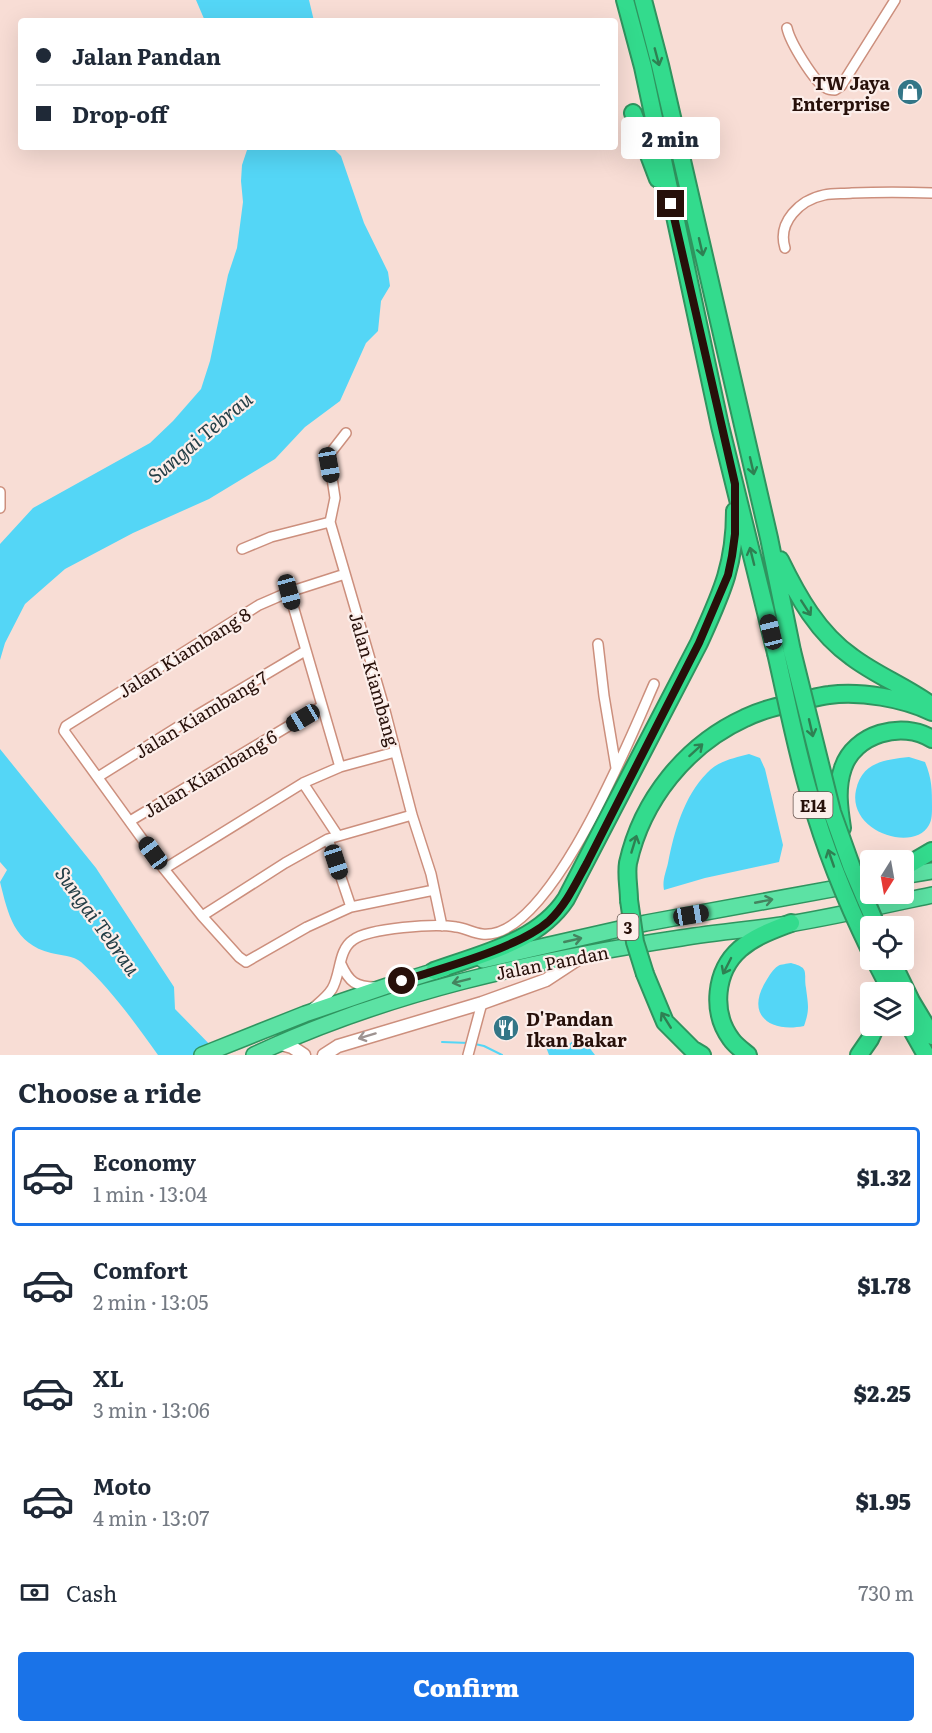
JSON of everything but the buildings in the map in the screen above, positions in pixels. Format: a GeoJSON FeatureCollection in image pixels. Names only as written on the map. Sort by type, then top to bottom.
{"type":"FeatureCollection","features":[{"type":"Feature","properties":{"kind":"highway","name":"E14"},"geometry":{"type":"LineString","coordinates":[[625,0],[643,67],[676,227],[735,484],[844,844]]}},
{"type":"Feature","properties":{"kind":"highway","name":"E14"},"geometry":{"type":"LineString","coordinates":[[643,0],[769,538],[784,652],[810,796],[834,868],[860,930]]}},
{"type":"Feature","properties":{"kind":"highway"},"geometry":{"type":"LineString","coordinates":[[633,113],[676,227]]}},
{"type":"Feature","properties":{"kind":"highway"},"geometry":{"type":"LineString","coordinates":[[434,971],[520,939],[548,921],[567,899],[699,643],[717,603],[728,575],[732,556],[735,534],[735,484]]}},
{"type":"Feature","properties":{"kind":"highway"},"geometry":{"type":"LineString","coordinates":[[769,538],[796,594],[813,619],[832,640],[850,656],[932,705]]}},
{"type":"Feature","properties":{"kind":"highway"},"geometry":{"type":"LineString","coordinates":[[702,1055],[692,1049],[665,1022],[634,942],[628,866],[639,830],[655,796],[677,768],[710,737],[766,709],[831,695],[856,694],[912,704],[932,712]]}},
{"type":"Feature","properties":{"kind":"highway"},"geometry":{"type":"LineString","coordinates":[[873,916],[844,844],[838,802],[839,781],[845,762],[855,749],[874,736],[893,731],[913,732],[932,739]]}},
{"type":"Feature","properties":{"kind":"highway"},"geometry":{"type":"LineString","coordinates":[[914,862],[932,851]]}},
{"type":"Feature","properties":{"kind":"highway"},"geometry":{"type":"LineString","coordinates":[[914,874],[932,871]]}},
{"type":"Feature","properties":{"kind":"highway","name":"Jalan Pandan"},"geometry":{"type":"LineString","coordinates":[[202,1055],[305,1014],[434,971],[646,923],[860,884]]}},
{"type":"Feature","properties":{"kind":"highway","name":"Jalan Pandan"},"geometry":{"type":"LineString","coordinates":[[254,1055],[278,1043],[428,990],[500,972],[682,938],[791,924],[932,895]]}},
{"type":"Feature","properties":{"kind":"highway"},"geometry":{"type":"LineString","coordinates":[[748,1055],[732,1041],[720,1016],[719,989],[723,971],[732,957],[742,948],[760,936],[791,924]]}},
{"type":"Feature","properties":{"kind":"highway"},"geometry":{"type":"LineString","coordinates":[[914,1011],[932,1023]]}},
{"type":"Feature","properties":{"kind":"highway"},"geometry":{"type":"LineString","coordinates":[[914,1015],[932,1036]]}},
{"type":"Feature","properties":{"kind":"highway"},"geometry":{"type":"LineString","coordinates":[[914,1025],[926,1055]]}},
{"type":"Feature","properties":{"kind":"highway"},"geometry":{"type":"LineString","coordinates":[[860,1055],[871,1036]]}},
{"type":"Feature","properties":{"kind":"street"},"geometry":{"type":"LineString","coordinates":[[787,28],[817,80],[824,87],[835,90],[841,86],[895,0]]}},
{"type":"Feature","properties":{"kind":"street"},"geometry":{"type":"LineString","coordinates":[[785,248],[784,232],[787,220],[804,202],[825,195],[932,193]]}},
{"type":"Feature","properties":{"kind":"street"},"geometry":{"type":"LineString","coordinates":[[242,549],[271,537],[330,522],[335,498],[330,458],[332,451],[346,433]]}},
{"type":"Feature","properties":{"kind":"street"},"geometry":{"type":"LineString","coordinates":[[0,492],[0,508]]}},
{"type":"Feature","properties":{"kind":"street","name":"Jalan Kiambang"},"geometry":{"type":"LineString","coordinates":[[330,522],[434,890],[442,926]]}},
{"type":"Feature","properties":{"kind":"street","name":"Jalan Kiambang 8"},"geometry":{"type":"LineString","coordinates":[[98,777],[64,731],[66,726],[259,605],[289,592],[345,574]]}},
{"type":"Feature","properties":{"kind":"street"},"geometry":{"type":"LineString","coordinates":[[289,592],[340,767]]}},
{"type":"Feature","properties":{"kind":"street"},"geometry":{"type":"LineString","coordinates":[[598,644],[616,768]]}},
{"type":"Feature","properties":{"kind":"street","name":"Jalan Kiambang 7"},"geometry":{"type":"LineString","coordinates":[[98,777],[305,651]]}},
{"type":"Feature","properties":{"kind":"street"},"geometry":{"type":"LineString","coordinates":[[305,1014],[324,999],[332,989],[344,949],[366,933],[378,930],[442,926],[484,934],[494,933],[517,922],[535,905],[573,852],[616,768],[654,684]]}},
{"type":"Feature","properties":{"kind":"street","name":"Jalan Kiambang 6"},"geometry":{"type":"LineString","coordinates":[[130,821],[322,706]]}},
{"type":"Feature","properties":{"kind":"street"},"geometry":{"type":"LineString","coordinates":[[164,869],[303,783],[340,767],[395,752]]}},
{"type":"Feature","properties":{"kind":"street"},"geometry":{"type":"LineString","coordinates":[[98,777],[164,869],[202,916],[246,962],[307,927],[351,907],[434,890]]}},
{"type":"Feature","properties":{"kind":"street"},"geometry":{"type":"LineString","coordinates":[[303,783],[338,836]]}},
{"type":"Feature","properties":{"kind":"street"},"geometry":{"type":"LineString","coordinates":[[202,916],[285,863],[328,839],[412,815]]}},
{"type":"Feature","properties":{"kind":"street"},"geometry":{"type":"LineString","coordinates":[[328,839],[351,907]]}},
{"type":"Feature","properties":{"kind":"street"},"geometry":{"type":"LineString","coordinates":[[324,1055],[331,1048],[482,1003],[546,980],[583,956]]}},
{"type":"Feature","properties":{"kind":"street"},"geometry":{"type":"LineString","coordinates":[[341,964],[347,977],[355,984],[370,987],[387,986]]}},
{"type":"Feature","properties":{"kind":"street"},"geometry":{"type":"LineString","coordinates":[[469,1053],[482,1003]]}},
{"type":"Feature","properties":{"kind":"street"},"geometry":{"type":"LineString","coordinates":[[278,1043],[292,1047],[304,1055]]}},
{"type":"Feature","properties":{"kind":"water"},"geometry":{"type":"Polygon","coordinates":[[[196,0],[309,0],[313,18],[204,18],[196,0]]]}},
{"type":"Feature","properties":{"kind":"water","name":"Sungai Tebrau"},"geometry":{"type":"Polygon","coordinates":[[[247,150],[335,150],[341,156],[364,223],[388,272],[390,286],[381,301],[378,331],[366,343],[340,401],[305,427],[275,459],[209,499],[133,533],[65,569],[25,604],[5,643],[0,660],[0,544],[33,508],[150,443],[201,389],[210,361],[228,275],[237,248],[243,202],[242,165],[247,150]]]}},
{"type":"Feature","properties":{"kind":"water","name":"Sungai Tebrau"},"geometry":{"type":"Polygon","coordinates":[[[0,749],[96,868],[174,987],[175,1009],[220,1055],[158,1055],[112,995],[81,962],[71,957],[39,949],[21,935],[10,916],[0,882],[7,870],[0,862],[0,749]]]}},
{"type":"Feature","properties":{"kind":"water"},"geometry":{"type":"Polygon","coordinates":[[[749,754],[760,758],[765,769],[783,845],[779,862],[705,878],[664,890],[664,879],[673,839],[692,792],[707,773],[716,766],[726,760],[749,754]]]}},
{"type":"Feature","properties":{"kind":"water"},"geometry":{"type":"Polygon","coordinates":[[[909,757],[925,762],[931,784],[931,821],[921,833],[910,837],[884,834],[871,827],[861,817],[856,805],[856,790],[863,773],[875,764],[909,757]]]}},
{"type":"Feature","properties":{"kind":"water"},"geometry":{"type":"Polygon","coordinates":[[[791,963],[801,967],[805,972],[807,1015],[804,1026],[781,1027],[764,1019],[758,1003],[766,981],[776,967],[791,963]]]}},
{"type":"Feature","properties":{"kind":"water"},"geometry":{"type":"Polygon","coordinates":[[[577,1037],[582,1038],[595,1055],[549,1055],[546,1047],[566,1047],[577,1037]]]}},
{"type":"Feature","properties":{"kind":"waterway"},"geometry":{"type":"LineString","coordinates":[[442,1042],[469,1043]]}},
{"type":"Feature","properties":{"kind":"waterway"},"geometry":{"type":"LineString","coordinates":[[475,1044],[502,1055]]}},
{"type":"Feature","properties":{"kind":"place","name":"TW Jaya Enterprise"},"geometry":{"type":"Point","coordinates":[910,92]}},
{"type":"Feature","properties":{"kind":"place","name":"D'Pandan Ikan Bakar"},"geometry":{"type":"Point","coordinates":[506,1028]}},
{"type":"Feature","properties":{"kind":"route"},"geometry":{"type":"LineString","coordinates":[[402,981],[520,939],[540,927],[557,912],[587,863],[699,643],[728,575],[735,534],[735,484],[671,204]]}}]}
